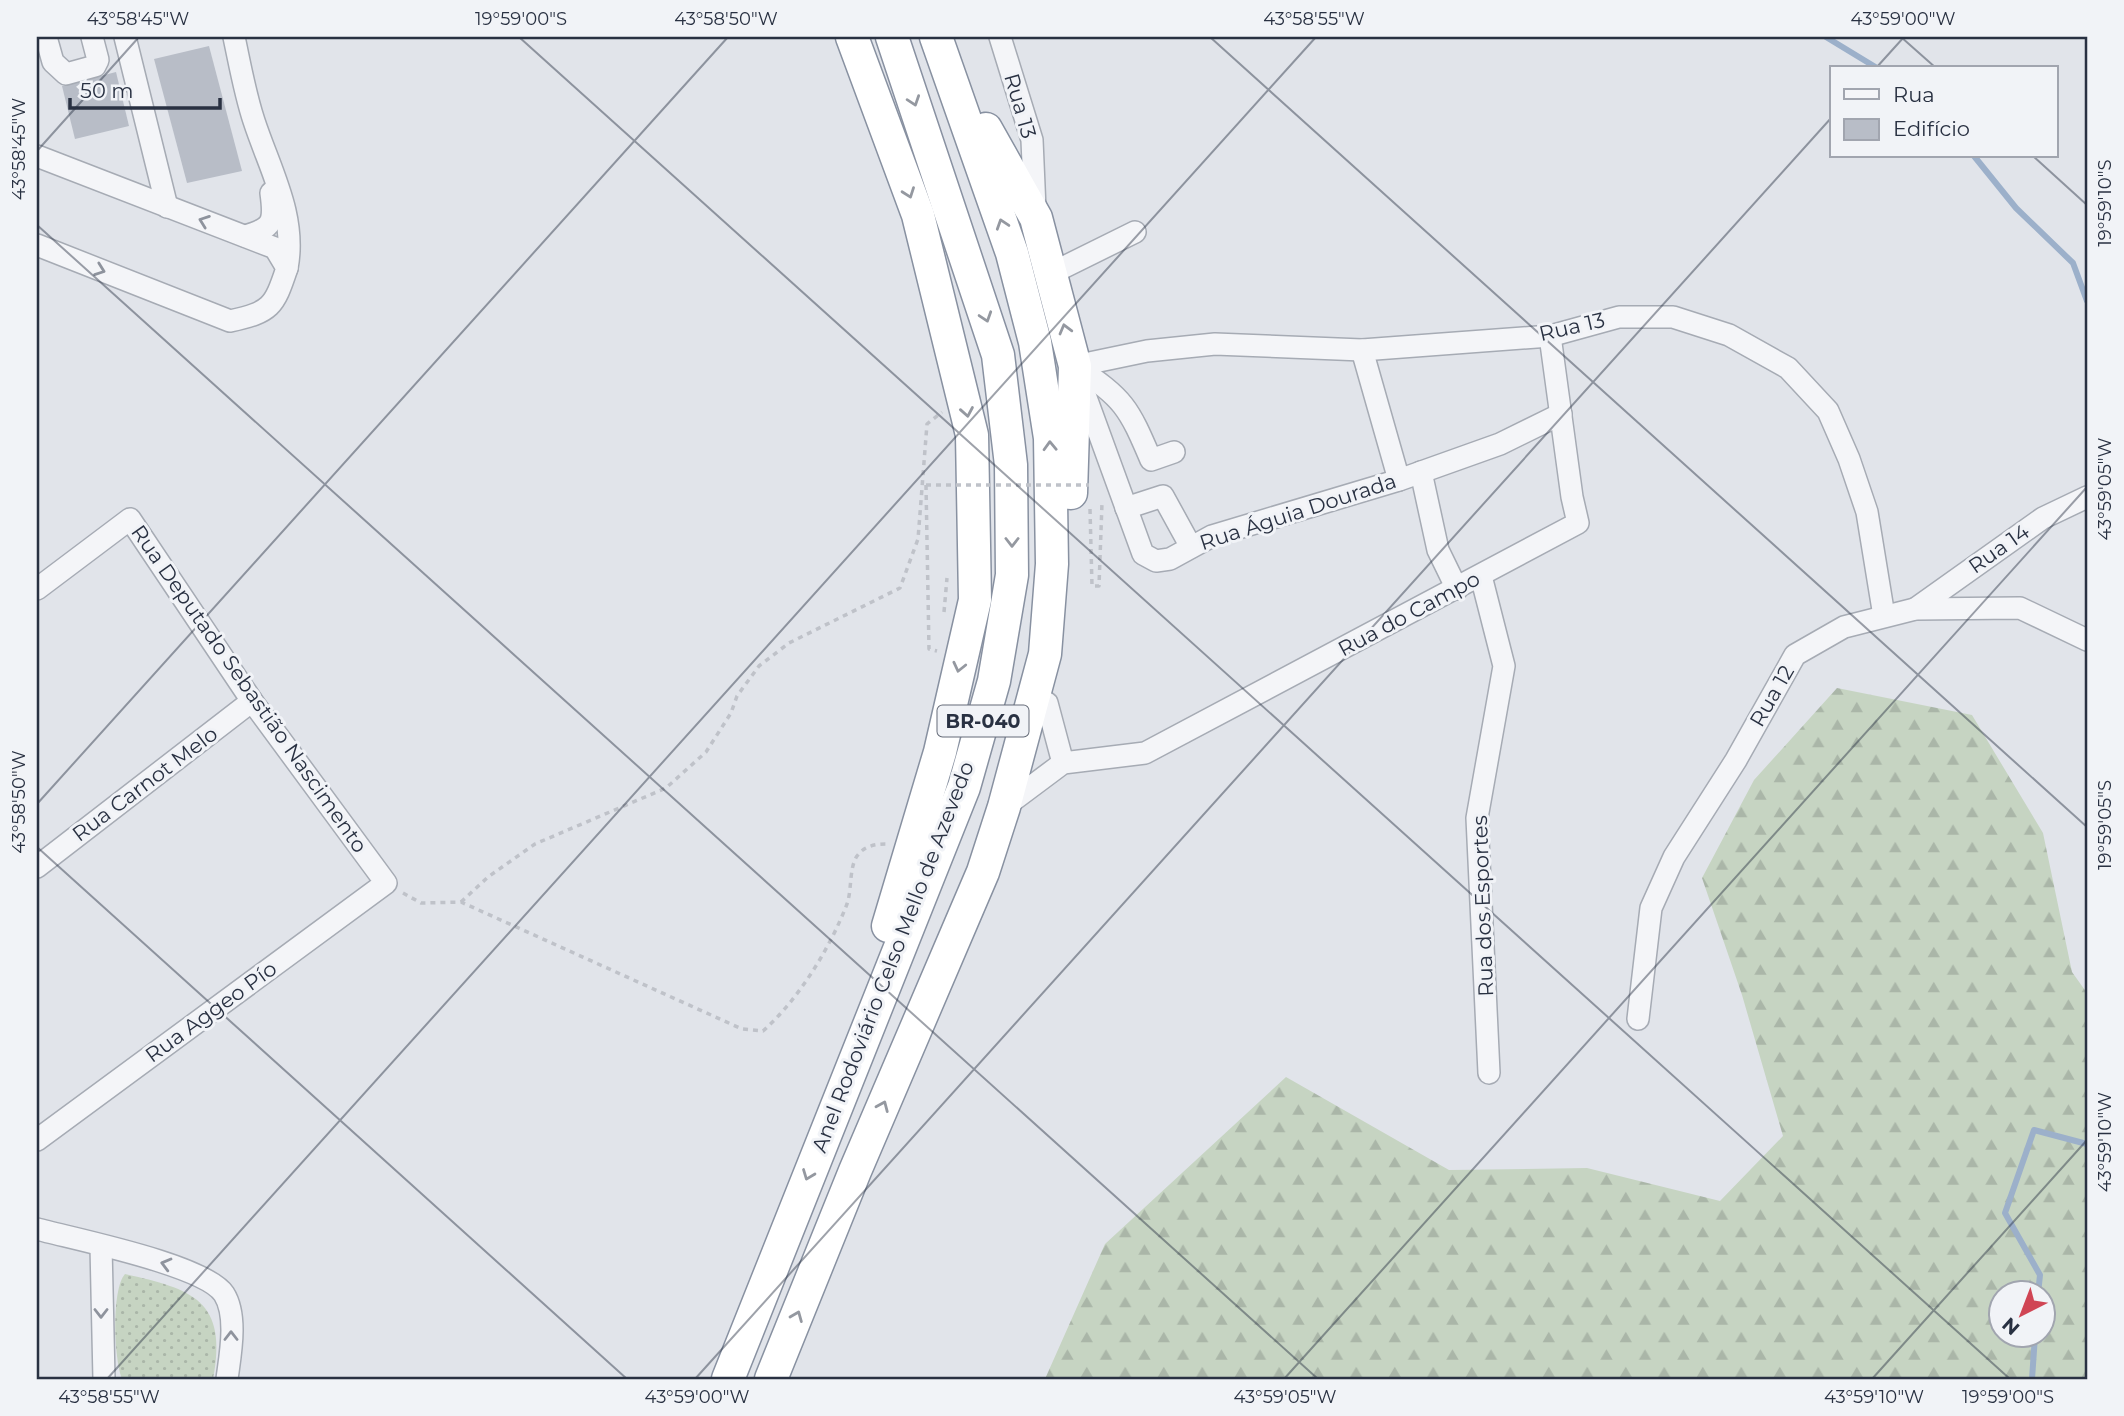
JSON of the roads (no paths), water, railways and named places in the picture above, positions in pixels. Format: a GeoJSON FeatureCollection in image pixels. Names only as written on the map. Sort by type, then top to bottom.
{"type":"FeatureCollection","features":[{"type":"Feature","properties":{"kind":"highway"},"geometry":{"type":"LineString","coordinates":[[823,1135],[832,1076],[890,919],[940,752],[975,600],[964,491],[972,435],[964,395],[918,215],[852,37]]}},
{"type":"Feature","properties":{"kind":"highway","name":"Anel Rodoviário Celso Mello de Azevedo"},"geometry":{"type":"LineString","coordinates":[[728,1379],[823,1135],[964,787],[994,681],[1012,575],[1012,466],[998,355],[892,37]]}},
{"type":"Feature","properties":{"kind":"highway"},"geometry":{"type":"LineString","coordinates":[[940,47],[1036,218],[1075,366],[1067,634],[1047,703],[1019,754]]}},
{"type":"Feature","properties":{"kind":"highway","name":"Anel Rodoviário Celso Mello de Azevedo"},"geometry":{"type":"LineString","coordinates":[[771,1379],[855,1171],[983,872],[1004,807],[1045,654],[1052,564],[1050,438],[1035,342],[1012,253],[940,47]]}},
{"type":"Feature","properties":{"kind":"street"},"geometry":{"type":"LineString","coordinates":[[46,37],[53,62],[66,74],[89,70],[95,66],[98,60],[92,37]]}},
{"type":"Feature","properties":{"kind":"street"},"geometry":{"type":"LineString","coordinates":[[125,37],[167,207]]}},
{"type":"Feature","properties":{"kind":"street"},"geometry":{"type":"LineString","coordinates":[[37,245],[230,321],[260,315],[277,297],[292,246],[279,187],[254,120],[234,37]]}},
{"type":"Feature","properties":{"kind":"street","name":"Rua 13"},"geometry":{"type":"LineString","coordinates":[[1000,37],[1032,141],[1036,218]]}},
{"type":"Feature","properties":{"kind":"street"},"geometry":{"type":"LineString","coordinates":[[245,236],[262,231],[271,222],[274,213],[264,149]]}},
{"type":"Feature","properties":{"kind":"street"},"geometry":{"type":"LineString","coordinates":[[37,156],[275,248],[287,268]]}},
{"type":"Feature","properties":{"kind":"street"},"geometry":{"type":"LineString","coordinates":[[1050,274],[1135,232]]}},
{"type":"Feature","properties":{"kind":"street","name":"Rua 13"},"geometry":{"type":"LineString","coordinates":[[1075,366],[1147,352],[1215,344],[1362,349],[1550,335],[1619,317],[1673,317],[1729,335],[1788,368],[1828,411],[1849,459],[1867,512],[1884,616]]}},
{"type":"Feature","properties":{"kind":"street","name":"Rua do Campo"},"geometry":{"type":"LineString","coordinates":[[1004,807],[1063,763],[1145,752],[1578,523],[1550,335]]}},
{"type":"Feature","properties":{"kind":"street"},"geometry":{"type":"LineString","coordinates":[[1362,349],[1399,480]]}},
{"type":"Feature","properties":{"kind":"street"},"geometry":{"type":"LineString","coordinates":[[1075,366],[1115,393],[1134,419],[1151,460],[1174,452]]}},
{"type":"Feature","properties":{"kind":"street","name":"Rua Águia Dourada"},"geometry":{"type":"LineString","coordinates":[[1075,366],[1143,554],[1156,561],[1170,559],[1212,536],[1399,480],[1500,444],[1561,414]]}},
{"type":"Feature","properties":{"kind":"street"},"geometry":{"type":"LineString","coordinates":[[1421,472],[1438,550],[1457,589]]}},
{"type":"Feature","properties":{"kind":"street"},"geometry":{"type":"LineString","coordinates":[[1126,508],[1163,496],[1191,547]]}},
{"type":"Feature","properties":{"kind":"street","name":"Rua 14"},"geometry":{"type":"LineString","coordinates":[[1916,609],[2043,518],[2087,497]]}},
{"type":"Feature","properties":{"kind":"street","name":"Rua Deputado Sebastião Nascimento"},"geometry":{"type":"LineString","coordinates":[[37,589],[130,519],[253,701],[386,883]]}},
{"type":"Feature","properties":{"kind":"street","name":"Rua dos Esportes"},"geometry":{"type":"LineString","coordinates":[[1481,576],[1504,666],[1477,818],[1489,1073]]}},
{"type":"Feature","properties":{"kind":"street","name":"Rua 12"},"geometry":{"type":"LineString","coordinates":[[1638,1019],[1651,908],[1674,857],[1736,760],[1795,655],[1844,627],[1916,609],[2020,608],[2087,640]]}},
{"type":"Feature","properties":{"kind":"street","name":"Rua Carnot Melo"},"geometry":{"type":"LineString","coordinates":[[37,867],[253,701]]}},
{"type":"Feature","properties":{"kind":"street"},"geometry":{"type":"LineString","coordinates":[[1047,703],[1063,763]]}},
{"type":"Feature","properties":{"kind":"street","name":"Rua Aggeo Pío"},"geometry":{"type":"LineString","coordinates":[[37,1140],[386,883]]}},
{"type":"Feature","properties":{"kind":"street"},"geometry":{"type":"LineString","coordinates":[[37,1229],[194,1272],[224,1294],[233,1334],[227,1379]]}},
{"type":"Feature","properties":{"kind":"street"},"geometry":{"type":"LineString","coordinates":[[101,1246],[104,1379]]}},
{"type":"Feature","properties":{"kind":"waterway"},"geometry":{"type":"LineString","coordinates":[[1826,37],[1874,66]]}},
{"type":"Feature","properties":{"kind":"waterway"},"geometry":{"type":"LineString","coordinates":[[1976,158],[2016,208],[2073,263],[2087,301]]}},
{"type":"Feature","properties":{"kind":"waterway"},"geometry":{"type":"LineString","coordinates":[[2039,1280],[2040,1275],[2005,1213],[2034,1130],[2087,1144]]}},
{"type":"Feature","properties":{"kind":"waterway"},"geometry":{"type":"LineString","coordinates":[[2032,1379],[2034,1350]]}}]}
